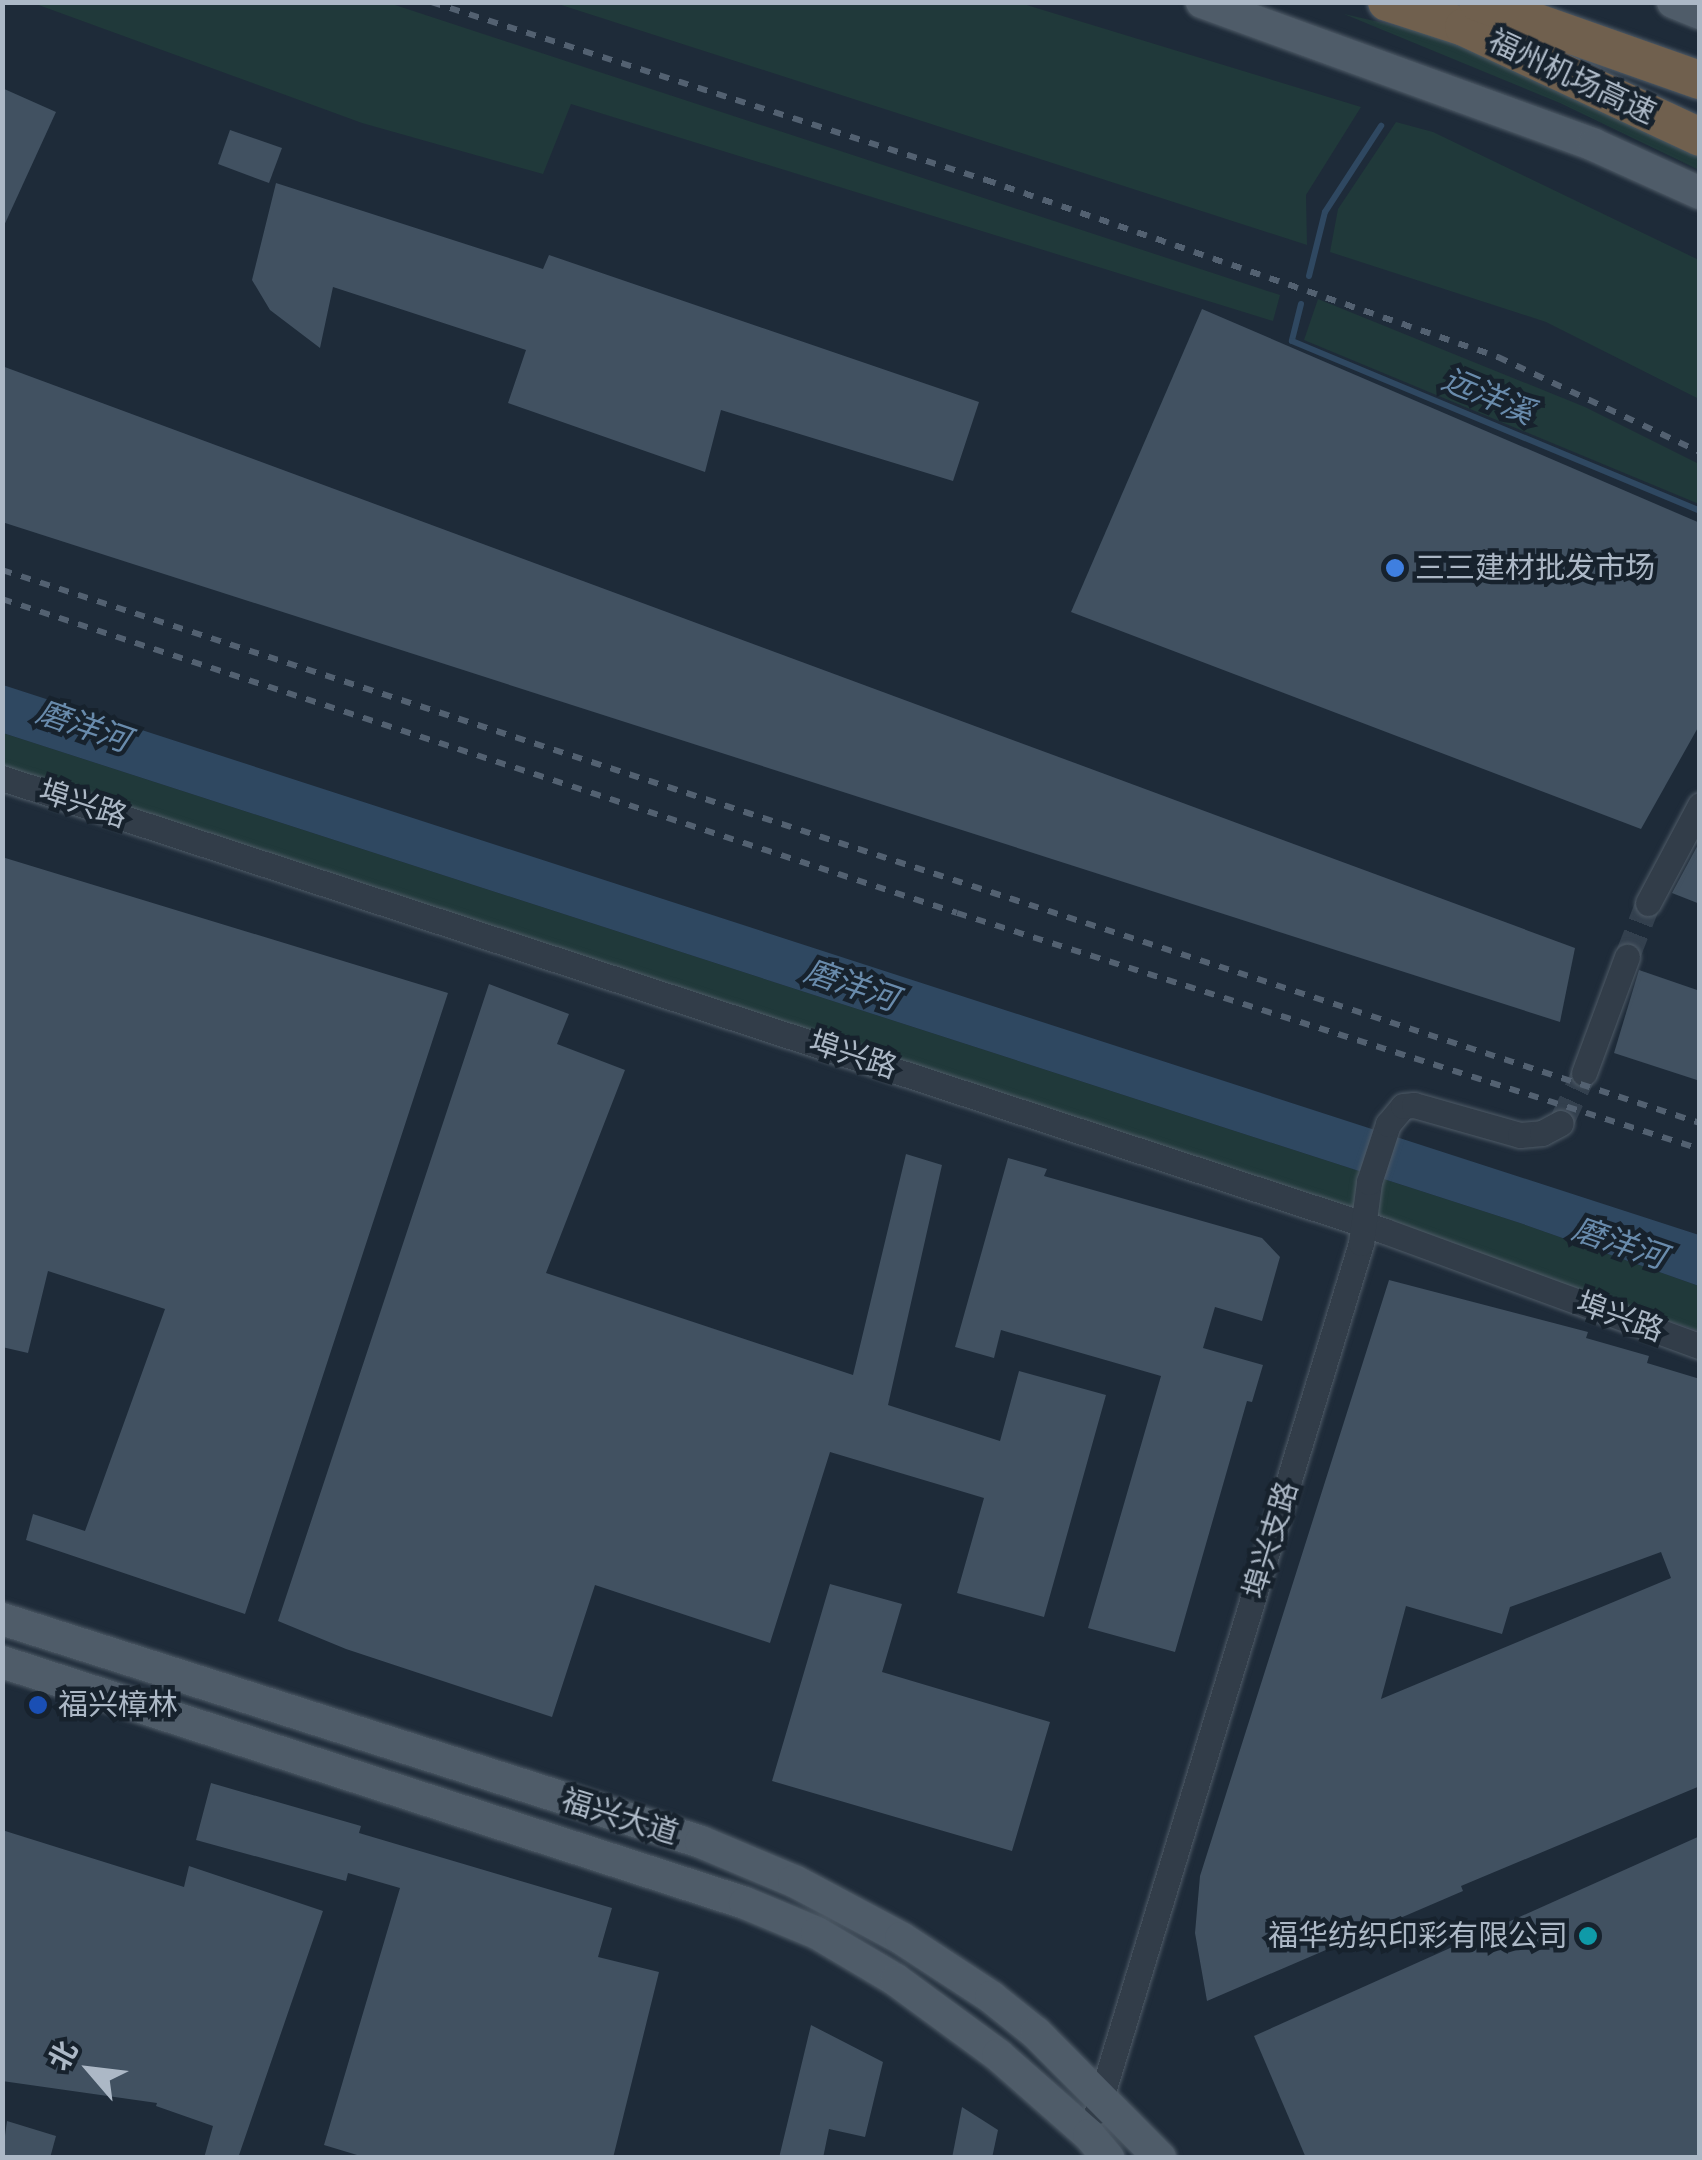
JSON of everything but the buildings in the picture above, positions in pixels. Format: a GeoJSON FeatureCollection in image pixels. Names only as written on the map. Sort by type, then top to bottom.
{"type":"FeatureCollection","features":[{"type":"Feature","properties":{"kind":"highway","name":"福州机场高速"},"geometry":{"type":"LineString","coordinates":[[1387,2],[1464,27],[1700,137]]}},
{"type":"Feature","properties":{"kind":"highway","name":"福州机场高速"},"geometry":{"type":"LineString","coordinates":[[1478,2],[1693,75]]}},
{"type":"Feature","properties":{"kind":"main road"},"geometry":{"type":"LineString","coordinates":[[1202,2],[1248,9],[1594,145],[1700,193]]}},
{"type":"Feature","properties":{"kind":"main road"},"geometry":{"type":"LineString","coordinates":[[1673,2],[1700,13]]}},
{"type":"Feature","properties":{"kind":"main road","name":"福兴大道"},"geometry":{"type":"LineString","coordinates":[[2,1619],[700,1842],[780,1875],[942,1962],[1036,2032],[1160,2158]]}},
{"type":"Feature","properties":{"kind":"main road","name":"福兴大道"},"geometry":{"type":"LineString","coordinates":[[2,1662],[745,1902],[817,1933],[896,1980],[998,2055],[1098,2146]]}},
{"type":"Feature","properties":{"kind":"street","name":"埠兴路"},"geometry":{"type":"LineString","coordinates":[[2,778],[1363,1224],[1700,1346]]}},
{"type":"Feature","properties":{"kind":"street"},"geometry":{"type":"LineString","coordinates":[[1648,903],[1700,805]]}},
{"type":"Feature","properties":{"kind":"street"},"geometry":{"type":"LineString","coordinates":[[1584,1073],[1626,957]]}},
{"type":"Feature","properties":{"kind":"street","name":"埠兴支路"},"geometry":{"type":"LineString","coordinates":[[1098,2146],[1102,2096],[1361,1243],[1369,1182],[1388,1124],[1403,1106],[1414,1105],[1520,1135],[1542,1132],[1561,1123]]}},
{"type":"Feature","properties":{"kind":"green space"},"geometry":{"type":"Polygon","coordinates":[[[33,3],[389,3],[1280,295],[1273,321],[571,104],[543,174],[362,123],[33,3]]]}},
{"type":"Feature","properties":{"kind":"green space"},"geometry":{"type":"Polygon","coordinates":[[[555,3],[1020,3],[1361,107],[1306,195],[1307,245],[555,3]]]}},
{"type":"Feature","properties":{"kind":"green space"},"geometry":{"type":"Polygon","coordinates":[[[1344,14],[1432,34],[1630,115],[1699,150],[1699,170],[1560,103],[1344,14]]]}},
{"type":"Feature","properties":{"kind":"green space"},"geometry":{"type":"Polygon","coordinates":[[[1396,122],[1433,132],[1699,260],[1699,399],[1546,322],[1330,252],[1338,209],[1396,122]]]}},
{"type":"Feature","properties":{"kind":"green space"},"geometry":{"type":"Polygon","coordinates":[[[1318,299],[1585,407],[1699,464],[1699,504],[1304,340],[1318,299]]]}},
{"type":"Feature","properties":{"kind":"green space"},"geometry":{"type":"Polygon","coordinates":[[[3,733],[1520,1223],[1699,1286],[1699,1331],[3,772],[3,733]]]}},
{"type":"Feature","properties":{"kind":"water","name":"磨洋河"},"geometry":{"type":"Polygon","coordinates":[[[3,685],[1699,1235],[1699,1286],[1520,1223],[3,733],[3,685]]]}},
{"type":"Feature","properties":{"kind":"waterway","name":"远洋溪"},"geometry":{"type":"LineString","coordinates":[[1309,276],[1325,212],[1381,126]]}},
{"type":"Feature","properties":{"kind":"waterway","name":"远洋溪"},"geometry":{"type":"LineString","coordinates":[[1301,304],[1292,341],[1700,511]]}},
{"type":"Feature","properties":{"kind":"tunnel"},"geometry":{"type":"LineString","coordinates":[[1627,957],[1648,903]]}},
{"type":"Feature","properties":{"kind":"tunnel"},"geometry":{"type":"LineString","coordinates":[[1561,1123],[1584,1073]]}},
{"type":"Feature","properties":{"kind":"railway"},"geometry":{"type":"LineString","coordinates":[[431,2],[986,180],[1498,357],[1700,452]]}},
{"type":"Feature","properties":{"kind":"railway"},"geometry":{"type":"LineString","coordinates":[[2,570],[1700,1123]]}},
{"type":"Feature","properties":{"kind":"railway"},"geometry":{"type":"LineString","coordinates":[[2,599],[957,913],[1700,1149]]}},
{"type":"Feature","properties":{"kind":"place","name":"三三建材批发市场"},"geometry":{"type":"Point","coordinates":[1395,568]}},
{"type":"Feature","properties":{"kind":"place","name":"福兴樟林"},"geometry":{"type":"Point","coordinates":[38,1705]}},
{"type":"Feature","properties":{"kind":"place","name":"福华纺织印彩有限公司"},"geometry":{"type":"Point","coordinates":[1588,1936]}}]}
